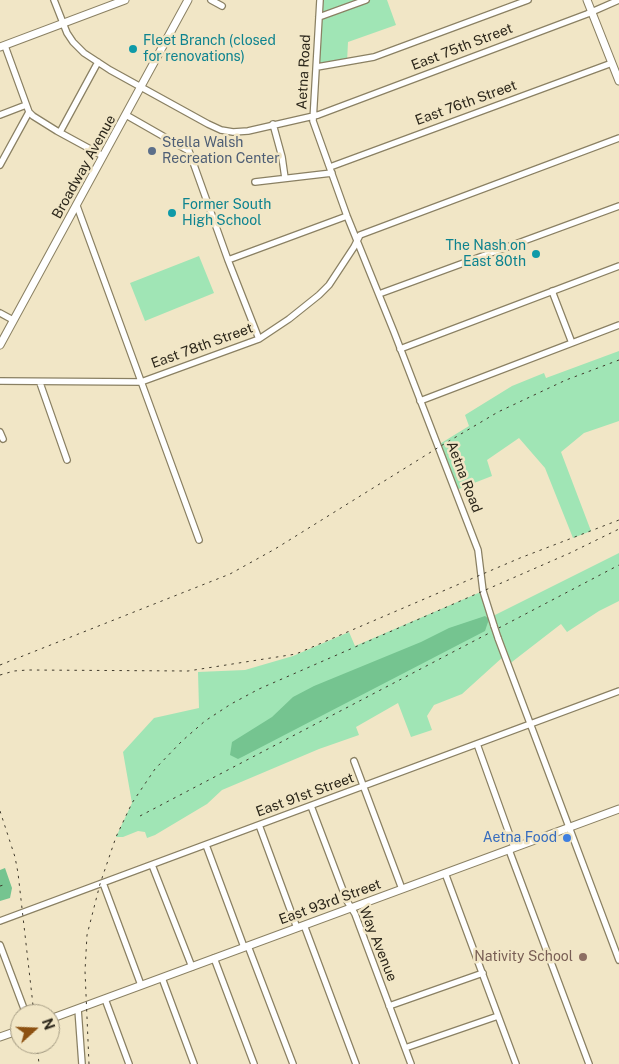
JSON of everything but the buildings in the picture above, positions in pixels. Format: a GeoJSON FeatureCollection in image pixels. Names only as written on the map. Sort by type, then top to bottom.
{"type":"FeatureCollection","features":[{"type":"Feature","properties":{"kind":"main road"},"geometry":{"type":"LineString","coordinates":[[1,46],[124,0]]}},
{"type":"Feature","properties":{"kind":"main road","name":"Broadway Avenue"},"geometry":{"type":"LineString","coordinates":[[0,345],[188,0]]}},
{"type":"Feature","properties":{"kind":"main road"},"geometry":{"type":"LineString","coordinates":[[587,0],[615,65],[619,82]]}},
{"type":"Feature","properties":{"kind":"main road","name":"East 93rd Street"},"geometry":{"type":"LineString","coordinates":[[60,1015],[619,809]]}},
{"type":"Feature","properties":{"kind":"street","name":"East 75th Street"},"geometry":{"type":"LineString","coordinates":[[54,0],[70,38],[78,48],[141,87],[221,130],[233,132],[243,132],[314,115],[619,0]]}},
{"type":"Feature","properties":{"kind":"street"},"geometry":{"type":"LineString","coordinates":[[211,0],[222,6]]}},
{"type":"Feature","properties":{"kind":"street","name":"Aetna Road"},"geometry":{"type":"LineString","coordinates":[[320,0],[313,121],[347,216],[478,550],[483,591],[498,638],[619,960]]}},
{"type":"Feature","properties":{"kind":"street"},"geometry":{"type":"LineString","coordinates":[[319,17],[366,0]]}},
{"type":"Feature","properties":{"kind":"street"},"geometry":{"type":"LineString","coordinates":[[317,67],[374,57],[528,0]]}},
{"type":"Feature","properties":{"kind":"street"},"geometry":{"type":"LineString","coordinates":[[1,46],[29,112],[103,156]]}},
{"type":"Feature","properties":{"kind":"street"},"geometry":{"type":"LineString","coordinates":[[60,132],[98,62]]}},
{"type":"Feature","properties":{"kind":"street","name":"East 76th Street"},"geometry":{"type":"LineString","coordinates":[[255,182],[331,170],[615,65]]}},
{"type":"Feature","properties":{"kind":"street"},"geometry":{"type":"LineString","coordinates":[[0,115],[26,105]]}},
{"type":"Feature","properties":{"kind":"street"},"geometry":{"type":"LineString","coordinates":[[0,165],[29,112]]}},
{"type":"Feature","properties":{"kind":"street"},"geometry":{"type":"LineString","coordinates":[[126,115],[189,150],[228,260],[259,339]]}},
{"type":"Feature","properties":{"kind":"street"},"geometry":{"type":"LineString","coordinates":[[273,124],[282,157],[285,178]]}},
{"type":"Feature","properties":{"kind":"street","name":"East 78th Street"},"geometry":{"type":"LineString","coordinates":[[0,381],[142,382],[259,339],[290,319],[329,285],[360,235],[619,138]]}},
{"type":"Feature","properties":{"kind":"street"},"geometry":{"type":"LineString","coordinates":[[77,206],[199,540]]}},
{"type":"Feature","properties":{"kind":"street"},"geometry":{"type":"LineString","coordinates":[[379,294],[619,206]]}},
{"type":"Feature","properties":{"kind":"street"},"geometry":{"type":"LineString","coordinates":[[228,260],[347,216]]}},
{"type":"Feature","properties":{"kind":"street"},"geometry":{"type":"LineString","coordinates":[[400,349],[619,266]]}},
{"type":"Feature","properties":{"kind":"street"},"geometry":{"type":"LineString","coordinates":[[552,292],[572,343]]}},
{"type":"Feature","properties":{"kind":"street"},"geometry":{"type":"LineString","coordinates":[[0,312],[13,320]]}},
{"type":"Feature","properties":{"kind":"street"},"geometry":{"type":"LineString","coordinates":[[420,401],[619,325]]}},
{"type":"Feature","properties":{"kind":"street"},"geometry":{"type":"LineString","coordinates":[[40,382],[67,460]]}},
{"type":"Feature","properties":{"kind":"street"},"geometry":{"type":"LineString","coordinates":[[0,432],[3,439]]}},
{"type":"Feature","properties":{"kind":"street","name":"East 91st Street"},"geometry":{"type":"LineString","coordinates":[[0,921],[619,691]]}},
{"type":"Feature","properties":{"kind":"street"},"geometry":{"type":"LineString","coordinates":[[477,744],[589,1064]]}},
{"type":"Feature","properties":{"kind":"street"},"geometry":{"type":"LineString","coordinates":[[354,761],[402,889]]}},
{"type":"Feature","properties":{"kind":"street","name":"Way Avenue"},"geometry":{"type":"LineString","coordinates":[[311,806],[356,917],[411,1064]]}},
{"type":"Feature","properties":{"kind":"street"},"geometry":{"type":"LineString","coordinates":[[259,825],[356,1064]]}},
{"type":"Feature","properties":{"kind":"street"},"geometry":{"type":"LineString","coordinates":[[206,845],[293,1064]]}},
{"type":"Feature","properties":{"kind":"street"},"geometry":{"type":"LineString","coordinates":[[152,865],[192,967]]}},
{"type":"Feature","properties":{"kind":"street"},"geometry":{"type":"LineString","coordinates":[[445,873],[516,1064]]}},
{"type":"Feature","properties":{"kind":"street"},"geometry":{"type":"LineString","coordinates":[[103,883],[141,985]]}},
{"type":"Feature","properties":{"kind":"street"},"geometry":{"type":"LineString","coordinates":[[0,945],[22,1004]]}},
{"type":"Feature","properties":{"kind":"street"},"geometry":{"type":"LineString","coordinates":[[214,958],[254,1064]]}},
{"type":"Feature","properties":{"kind":"street"},"geometry":{"type":"LineString","coordinates":[[389,1006],[483,974]]}},
{"type":"Feature","properties":{"kind":"street"},"geometry":{"type":"LineString","coordinates":[[162,978],[194,1064]]}},
{"type":"Feature","properties":{"kind":"street"},"geometry":{"type":"LineString","coordinates":[[105,999],[129,1064]]}},
{"type":"Feature","properties":{"kind":"street"},"geometry":{"type":"LineString","coordinates":[[78,1009],[82,1064]]}},
{"type":"Feature","properties":{"kind":"street"},"geometry":{"type":"LineString","coordinates":[[405,1048],[498,1016]]}},
{"type":"Feature","properties":{"kind":"green space"},"geometry":{"type":"Polygon","coordinates":[[[320,0],[387,0],[396,25],[348,42],[347,62],[317,67],[320,0]]]}},
{"type":"Feature","properties":{"kind":"green space"},"geometry":{"type":"Polygon","coordinates":[[[199,256],[214,293],[145,321],[130,283],[199,256]]]}},
{"type":"Feature","properties":{"kind":"green space"},"geometry":{"type":"Polygon","coordinates":[[[619,351],[619,421],[584,433],[561,452],[591,531],[573,538],[545,468],[519,438],[487,460],[492,476],[456,490],[438,445],[469,426],[465,415],[512,386],[544,373],[546,378],[619,351]]]}},
{"type":"Feature","properties":{"kind":"green space"},"geometry":{"type":"Polygon","coordinates":[[[619,553],[619,601],[599,611],[567,632],[561,624],[508,665],[504,656],[462,694],[434,705],[427,716],[432,730],[411,737],[398,703],[356,727],[359,735],[319,749],[222,790],[207,804],[155,835],[147,838],[145,832],[138,831],[123,837],[116,837],[132,803],[123,752],[154,718],[199,708],[198,672],[245,670],[293,656],[349,632],[355,646],[483,591],[491,617],[619,553]]]}},
{"type":"Feature","properties":{"kind":"green space"},"geometry":{"type":"Polygon","coordinates":[[[485,616],[489,619],[485,631],[238,759],[230,755],[232,742],[272,717],[293,697],[314,686],[421,642],[449,628],[485,616]]]}},
{"type":"Feature","properties":{"kind":"green space"},"geometry":{"type":"Polygon","coordinates":[[[5,868],[12,888],[10,898],[0,901],[0,870],[5,868]]]}},
{"type":"Feature","properties":{"kind":"railway"},"geometry":{"type":"LineString","coordinates":[[0,665],[230,574],[275,549],[498,412],[566,380],[619,360]]}},
{"type":"Feature","properties":{"kind":"railway"},"geometry":{"type":"LineString","coordinates":[[0,675],[28,670],[188,671],[296,654],[520,558],[619,520]]}},
{"type":"Feature","properties":{"kind":"railway"},"geometry":{"type":"LineString","coordinates":[[89,1064],[85,971],[87,935],[100,884],[116,837],[132,803],[155,769],[182,741],[205,721],[259,689],[570,553],[619,529]]}},
{"type":"Feature","properties":{"kind":"railway"},"geometry":{"type":"LineString","coordinates":[[140,816],[619,565]]}},
{"type":"Feature","properties":{"kind":"railway"},"geometry":{"type":"LineString","coordinates":[[0,811],[15,857],[18,873],[33,1004]]}},
{"type":"Feature","properties":{"kind":"railway"},"geometry":{"type":"LineString","coordinates":[[0,886],[7,884]]}},
{"type":"Feature","properties":{"kind":"railway"},"geometry":{"type":"LineString","coordinates":[[38,1054],[39,1064]]}},
{"type":"Feature","properties":{"kind":"place","name":"Fleet Branch (closed for renovations)"},"geometry":{"type":"Point","coordinates":[133,49]}},
{"type":"Feature","properties":{"kind":"place","name":"Stella Walsh Recreation Center"},"geometry":{"type":"Point","coordinates":[152,151]}},
{"type":"Feature","properties":{"kind":"place","name":"Former South High School"},"geometry":{"type":"Point","coordinates":[172,213]}},
{"type":"Feature","properties":{"kind":"place","name":"The Nash on East 80th"},"geometry":{"type":"Point","coordinates":[536,254]}},
{"type":"Feature","properties":{"kind":"place","name":"Aetna Food"},"geometry":{"type":"Point","coordinates":[567,838]}},
{"type":"Feature","properties":{"kind":"place","name":"Nativity School"},"geometry":{"type":"Point","coordinates":[583,957]}}]}
